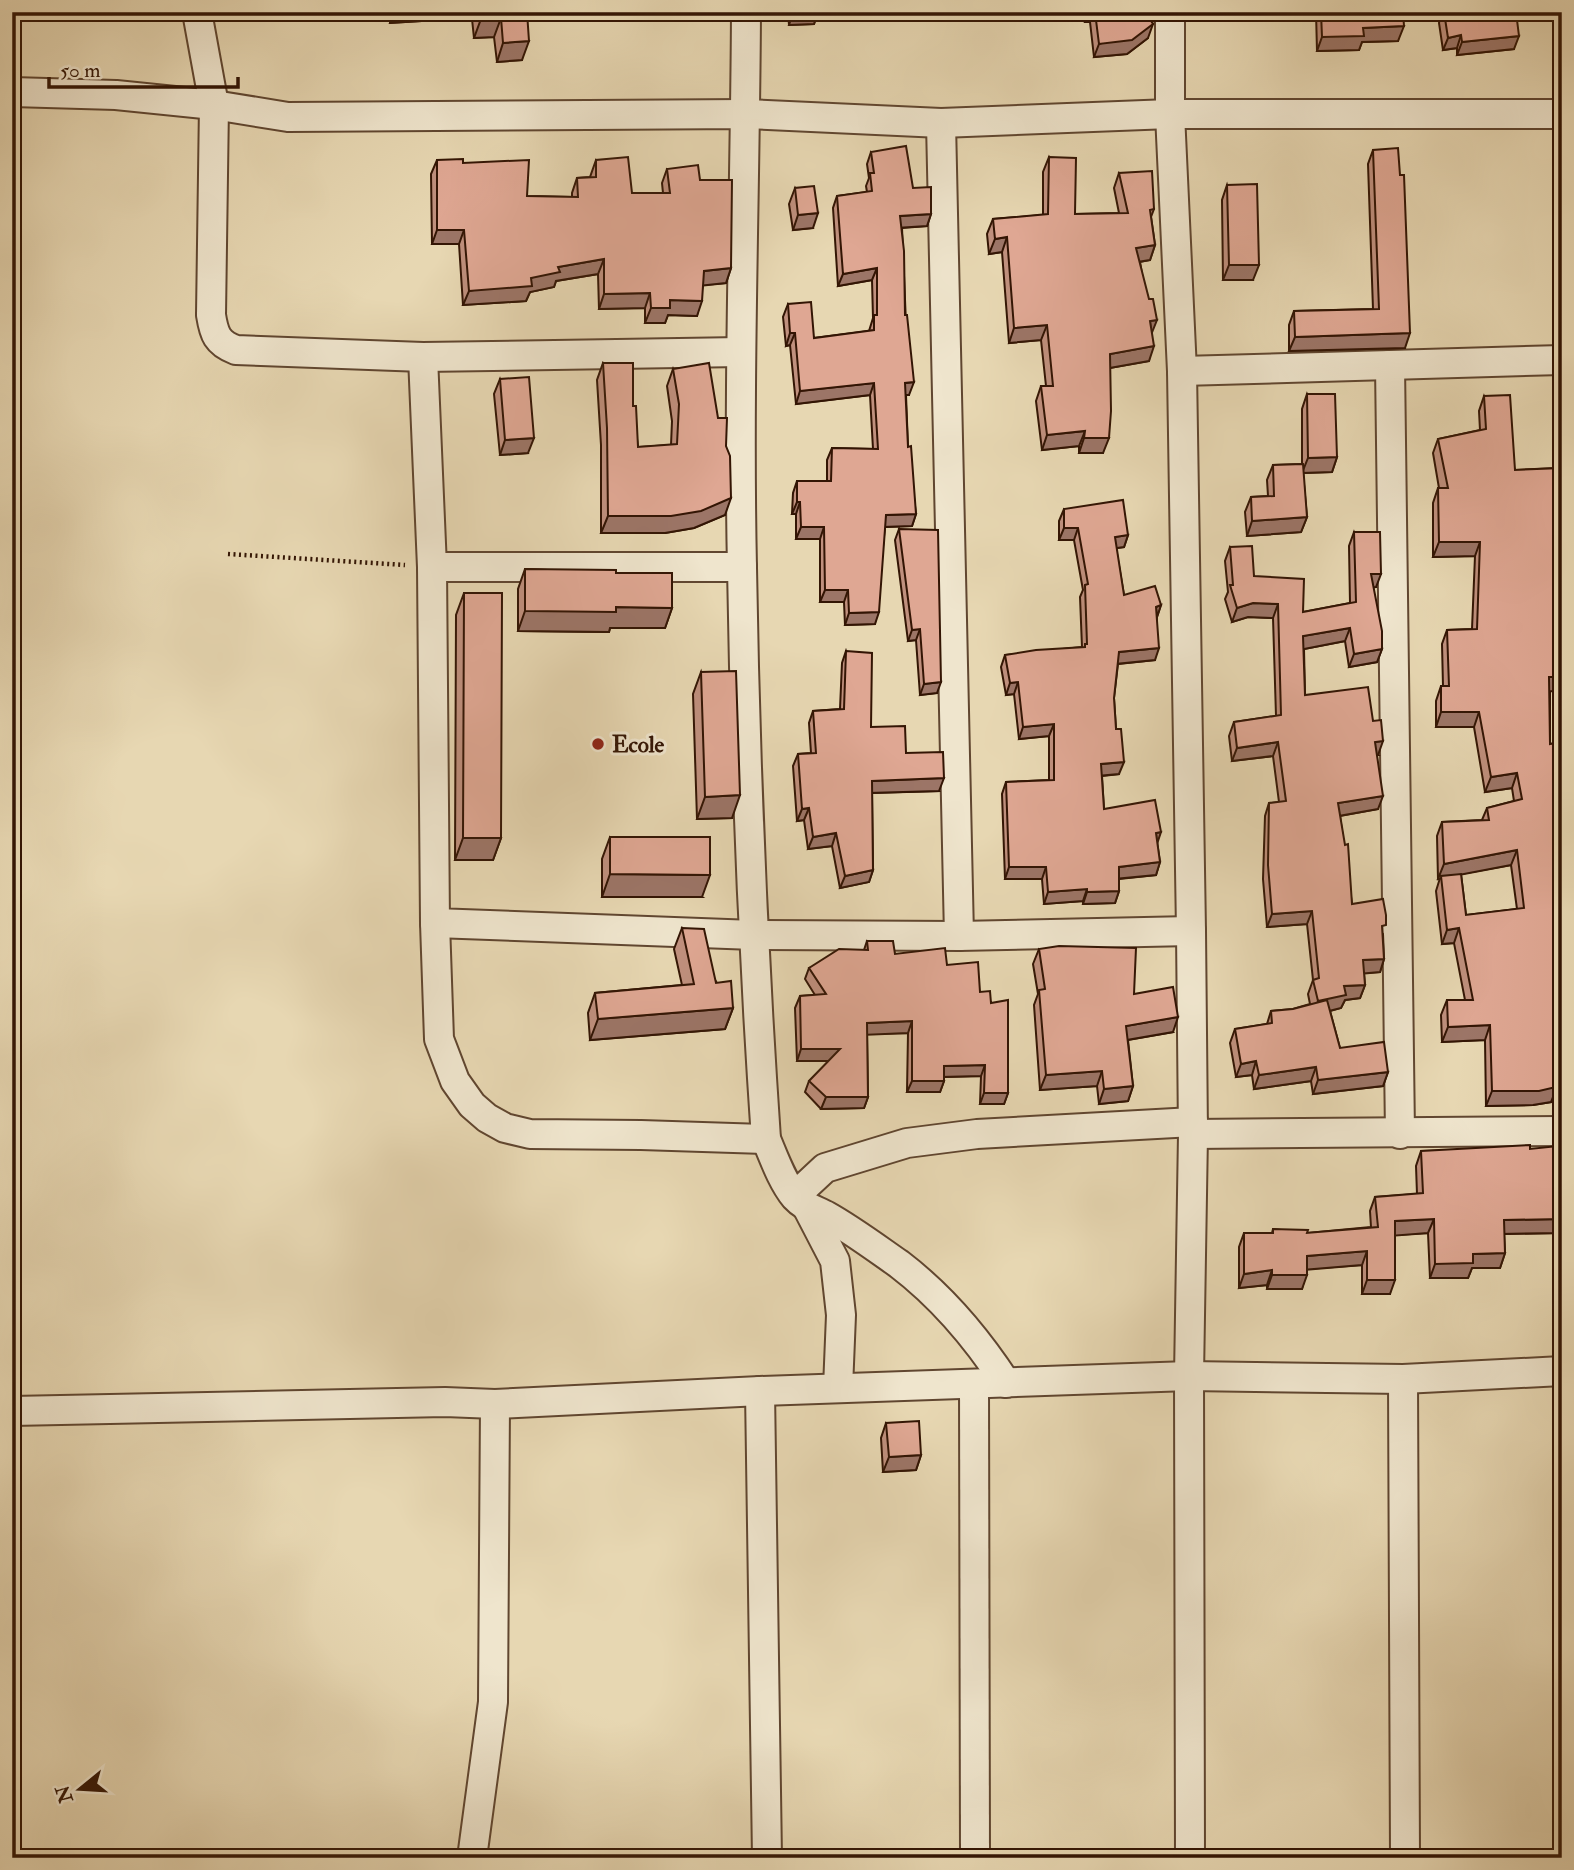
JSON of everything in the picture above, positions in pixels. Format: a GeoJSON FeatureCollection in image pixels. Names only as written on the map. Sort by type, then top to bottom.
{"type":"FeatureCollection","features":[{"type":"Feature","properties":{"kind":"street"},"geometry":{"type":"LineString","coordinates":[[197,12],[214,105],[211,316],[213,331],[219,342],[236,350],[423,357],[741,352]]}},
{"type":"Feature","properties":{"kind":"street"},"geometry":{"type":"LineString","coordinates":[[746,12],[741,352],[742,568],[754,935],[766,1139],[777,1166],[835,1261],[841,1315],[838,1388]]}},
{"type":"Feature","properties":{"kind":"street"},"geometry":{"type":"LineString","coordinates":[[1170,12],[1170,114],[1182,371],[1191,931],[1193,1128],[1189,1376],[1190,1858]]}},
{"type":"Feature","properties":{"kind":"street"},"geometry":{"type":"LineString","coordinates":[[12,92],[116,96],[214,105],[288,117],[746,114],[941,123],[1170,114],[1562,114]]}},
{"type":"Feature","properties":{"kind":"street"},"geometry":{"type":"LineString","coordinates":[[941,123],[959,936]]}},
{"type":"Feature","properties":{"kind":"street"},"geometry":{"type":"LineString","coordinates":[[423,357],[432,567],[435,923],[439,1039],[455,1081],[472,1105],[487,1118],[505,1128],[530,1134],[766,1139]]}},
{"type":"Feature","properties":{"kind":"street"},"geometry":{"type":"LineString","coordinates":[[1182,371],[1562,360]]}},
{"type":"Feature","properties":{"kind":"street"},"geometry":{"type":"LineString","coordinates":[[1390,366],[1400,1134]]}},
{"type":"Feature","properties":{"kind":"street"},"geometry":{"type":"LineString","coordinates":[[432,567],[742,568]]}},
{"type":"Feature","properties":{"kind":"street"},"geometry":{"type":"LineString","coordinates":[[435,923],[754,935],[959,936],[1191,931]]}},
{"type":"Feature","properties":{"kind":"street"},"geometry":{"type":"LineString","coordinates":[[801,1202],[825,1168],[907,1143],[977,1134],[1193,1128],[1400,1134],[1562,1132]]}},
{"type":"Feature","properties":{"kind":"street"},"geometry":{"type":"LineString","coordinates":[[801,1202],[900,1265],[964,1328],[989,1357],[1006,1383]]}},
{"type":"Feature","properties":{"kind":"street"},"geometry":{"type":"LineString","coordinates":[[12,1410],[495,1404],[760,1391],[1189,1376],[1403,1379],[1562,1371]]}},
{"type":"Feature","properties":{"kind":"street"},"geometry":{"type":"LineString","coordinates":[[1403,1379],[1405,1858]]}},
{"type":"Feature","properties":{"kind":"street"},"geometry":{"type":"LineString","coordinates":[[974,1385],[975,1858]]}},
{"type":"Feature","properties":{"kind":"street"},"geometry":{"type":"LineString","coordinates":[[760,1391],[767,1858]]}},
{"type":"Feature","properties":{"kind":"street"},"geometry":{"type":"LineString","coordinates":[[472,1858],[493,1702],[495,1404]]}},
{"type":"Feature","properties":{"kind":"path"},"geometry":{"type":"LineString","coordinates":[[228,554],[432,567]]}},
{"type":"Feature","properties":{"kind":"building"},"geometry":{"type":"Polygon","coordinates":[[[480,12],[527,12],[529,41],[503,43],[501,18],[481,19],[480,12]]]}},
{"type":"Feature","properties":{"kind":"building"},"geometry":{"type":"Polygon","coordinates":[[[1095,12],[1145,12],[1153,24],[1132,40],[1099,44],[1095,12]]]}},
{"type":"Feature","properties":{"kind":"building"},"geometry":{"type":"Polygon","coordinates":[[[1321,12],[1403,12],[1404,26],[1363,28],[1364,36],[1322,37],[1321,12]]]}},
{"type":"Feature","properties":{"kind":"building"},"geometry":{"type":"Polygon","coordinates":[[[1444,12],[1516,12],[1519,36],[1462,42],[1461,35],[1448,38],[1444,12]]]}},
{"type":"Feature","properties":{"kind":"building"},"geometry":{"type":"Polygon","coordinates":[[[906,146],[913,188],[931,187],[931,214],[900,216],[904,251],[905,315],[914,382],[905,383],[908,447],[911,446],[916,514],[886,515],[879,612],[849,613],[848,590],[825,590],[824,527],[801,527],[797,481],[831,481],[832,448],[878,449],[874,383],[800,391],[795,333],[790,333],[788,304],[811,302],[814,338],[874,330],[874,315],[877,315],[877,268],[843,274],[837,196],[872,191],[870,173],[874,173],[871,152],[906,146]]]}},
{"type":"Feature","properties":{"kind":"building"},"geometry":{"type":"Polygon","coordinates":[[[1398,148],[1400,175],[1404,175],[1410,333],[1295,337],[1294,311],[1379,309],[1373,150],[1398,148]]]}},
{"type":"Feature","properties":{"kind":"building"},"geometry":{"type":"Polygon","coordinates":[[[628,157],[632,193],[670,193],[667,169],[698,165],[700,180],[732,180],[731,268],[704,271],[702,301],[670,300],[670,308],[651,308],[650,293],[604,294],[604,259],[558,267],[560,272],[531,278],[532,286],[469,291],[464,230],[437,230],[437,160],[463,159],[463,163],[529,160],[527,196],[578,197],[577,178],[596,177],[596,160],[628,157]]]}},
{"type":"Feature","properties":{"kind":"building"},"geometry":{"type":"Polygon","coordinates":[[[1049,157],[1076,158],[1075,214],[1128,213],[1119,173],[1152,171],[1154,209],[1150,210],[1155,245],[1136,248],[1157,320],[1150,321],[1154,346],[1110,354],[1109,438],[1084,438],[1085,431],[1047,435],[1041,386],[1053,386],[1047,325],[1014,328],[1007,237],[995,239],[993,219],[1048,214],[1049,157]]]}},
{"type":"Feature","properties":{"kind":"building"},"geometry":{"type":"Polygon","coordinates":[[[1257,184],[1259,265],[1229,265],[1227,185],[1257,184]]]}},
{"type":"Feature","properties":{"kind":"building"},"geometry":{"type":"Polygon","coordinates":[[[814,186],[818,213],[798,215],[795,188],[814,186]]]}},
{"type":"Feature","properties":{"kind":"building"},"geometry":{"type":"Polygon","coordinates":[[[603,363],[633,363],[633,406],[636,406],[638,447],[677,444],[679,404],[673,369],[709,363],[718,418],[727,418],[726,446],[730,456],[731,498],[701,511],[671,516],[608,516],[603,363]]]}},
{"type":"Feature","properties":{"kind":"building"},"geometry":{"type":"Polygon","coordinates":[[[529,377],[534,438],[505,440],[500,379],[529,377]]]}},
{"type":"Feature","properties":{"kind":"building"},"geometry":{"type":"Polygon","coordinates":[[[1561,383],[1562,384],[1562,456],[1561,383]]]}},
{"type":"Feature","properties":{"kind":"building"},"geometry":{"type":"Polygon","coordinates":[[[1307,394],[1335,394],[1337,457],[1308,458],[1307,394]]]}},
{"type":"Feature","properties":{"kind":"building"},"geometry":{"type":"Polygon","coordinates":[[[1510,395],[1515,470],[1562,468],[1562,626],[1556,627],[1559,677],[1549,677],[1550,744],[1562,742],[1562,810],[1555,810],[1553,848],[1562,932],[1562,943],[1557,943],[1559,984],[1562,984],[1562,1077],[1555,1079],[1556,1087],[1539,1091],[1492,1091],[1490,1025],[1448,1027],[1447,1000],[1473,1000],[1459,928],[1447,930],[1441,876],[1461,874],[1466,915],[1524,908],[1517,850],[1444,864],[1442,822],[1489,820],[1487,808],[1522,799],[1517,773],[1491,777],[1479,712],[1441,712],[1441,686],[1449,686],[1447,630],[1477,629],[1480,542],[1439,542],[1438,488],[1448,488],[1438,439],[1486,429],[1484,396],[1510,395]]]}},
{"type":"Feature","properties":{"kind":"building"},"geometry":{"type":"Polygon","coordinates":[[[1303,464],[1307,517],[1252,521],[1251,497],[1274,496],[1273,465],[1303,464]]]}},
{"type":"Feature","properties":{"kind":"building"},"geometry":{"type":"Polygon","coordinates":[[[1123,500],[1128,535],[1115,537],[1124,595],[1155,586],[1161,605],[1156,607],[1159,648],[1119,652],[1114,698],[1116,729],[1121,729],[1124,762],[1101,764],[1104,809],[1155,800],[1161,832],[1156,833],[1160,862],[1119,867],[1119,891],[1087,892],[1087,889],[1048,892],[1046,867],[1009,867],[1006,782],[1054,780],[1054,724],[1023,727],[1018,682],[1010,683],[1005,655],[1085,647],[1085,585],[1088,584],[1078,528],[1064,528],[1064,509],[1123,500]]]}},
{"type":"Feature","properties":{"kind":"building"},"geometry":{"type":"Polygon","coordinates":[[[899,529],[938,530],[941,682],[924,684],[920,629],[912,630],[899,529]]]}},
{"type":"Feature","properties":{"kind":"building"},"geometry":{"type":"Polygon","coordinates":[[[1354,532],[1380,532],[1381,574],[1371,574],[1382,631],[1382,649],[1354,654],[1350,628],[1303,636],[1305,695],[1368,687],[1373,721],[1381,720],[1383,741],[1375,742],[1383,796],[1338,803],[1345,845],[1348,844],[1352,904],[1383,899],[1386,915],[1386,925],[1382,926],[1384,959],[1363,960],[1365,985],[1344,986],[1346,995],[1318,1001],[1313,980],[1319,978],[1312,911],[1272,914],[1268,865],[1269,803],[1286,801],[1278,742],[1237,748],[1234,722],[1281,715],[1278,604],[1253,603],[1237,608],[1230,585],[1233,585],[1230,547],[1252,546],[1254,576],[1304,579],[1303,612],[1356,602],[1354,532]]]}},
{"type":"Feature","properties":{"kind":"building"},"geometry":{"type":"Polygon","coordinates":[[[525,569],[672,573],[672,608],[616,607],[616,612],[525,611],[525,569]]]}},
{"type":"Feature","properties":{"kind":"building"},"geometry":{"type":"Polygon","coordinates":[[[464,593],[502,593],[501,838],[463,838],[464,593]]]}},
{"type":"Feature","properties":{"kind":"building"},"geometry":{"type":"Polygon","coordinates":[[[846,651],[872,653],[871,727],[905,726],[906,753],[943,752],[944,778],[872,781],[873,870],[845,876],[836,833],[813,837],[809,808],[802,809],[798,754],[816,753],[813,711],[844,709],[846,651]]]}},
{"type":"Feature","properties":{"kind":"building"},"geometry":{"type":"Polygon","coordinates":[[[736,671],[740,795],[705,797],[701,672],[736,671]]]}},
{"type":"Feature","properties":{"kind":"building"},"geometry":{"type":"Polygon","coordinates":[[[610,837],[710,837],[710,875],[610,874],[610,837]]]}},
{"type":"Feature","properties":{"kind":"building"},"geometry":{"type":"Polygon","coordinates":[[[682,928],[704,929],[716,983],[731,981],[733,1008],[598,1019],[595,993],[694,984],[682,928]]]}},
{"type":"Feature","properties":{"kind":"building"},"geometry":{"type":"Polygon","coordinates":[[[867,941],[893,941],[895,954],[945,948],[947,965],[978,962],[980,992],[990,991],[991,1003],[1008,1000],[1008,1093],[984,1093],[985,1065],[944,1066],[944,1081],[912,1081],[912,1021],[867,1023],[868,1097],[826,1097],[809,1081],[840,1049],[801,1049],[800,996],[826,994],[809,968],[839,949],[868,950],[867,941]]]}},
{"type":"Feature","properties":{"kind":"building"},"geometry":{"type":"Polygon","coordinates":[[[1059,946],[1136,948],[1134,994],[1173,987],[1178,1017],[1126,1026],[1133,1086],[1104,1089],[1102,1071],[1046,1075],[1039,990],[1045,989],[1039,949],[1059,946]]]}},
{"type":"Feature","properties":{"kind":"building"},"geometry":{"type":"Polygon","coordinates":[[[1327,1000],[1340,1048],[1384,1042],[1388,1072],[1318,1080],[1316,1067],[1259,1075],[1256,1061],[1241,1064],[1235,1029],[1272,1023],[1271,1011],[1293,1009],[1327,1000]]]}},
{"type":"Feature","properties":{"kind":"building"},"geometry":{"type":"Polygon","coordinates":[[[1530,1145],[1530,1149],[1558,1146],[1562,1178],[1562,1219],[1504,1220],[1505,1253],[1473,1254],[1473,1263],[1435,1264],[1434,1219],[1395,1221],[1395,1280],[1367,1280],[1367,1251],[1307,1256],[1307,1275],[1272,1275],[1272,1270],[1244,1274],[1244,1233],[1273,1233],[1273,1229],[1308,1230],[1307,1233],[1378,1227],[1375,1197],[1423,1193],[1421,1151],[1530,1145]]]}},
{"type":"Feature","properties":{"kind":"building"},"geometry":{"type":"Polygon","coordinates":[[[919,1421],[921,1455],[889,1457],[886,1423],[919,1421]]]}},
{"type":"Feature","properties":{"kind":"place","name":"Ecole"},"geometry":{"type":"Point","coordinates":[598,744]}}]}
